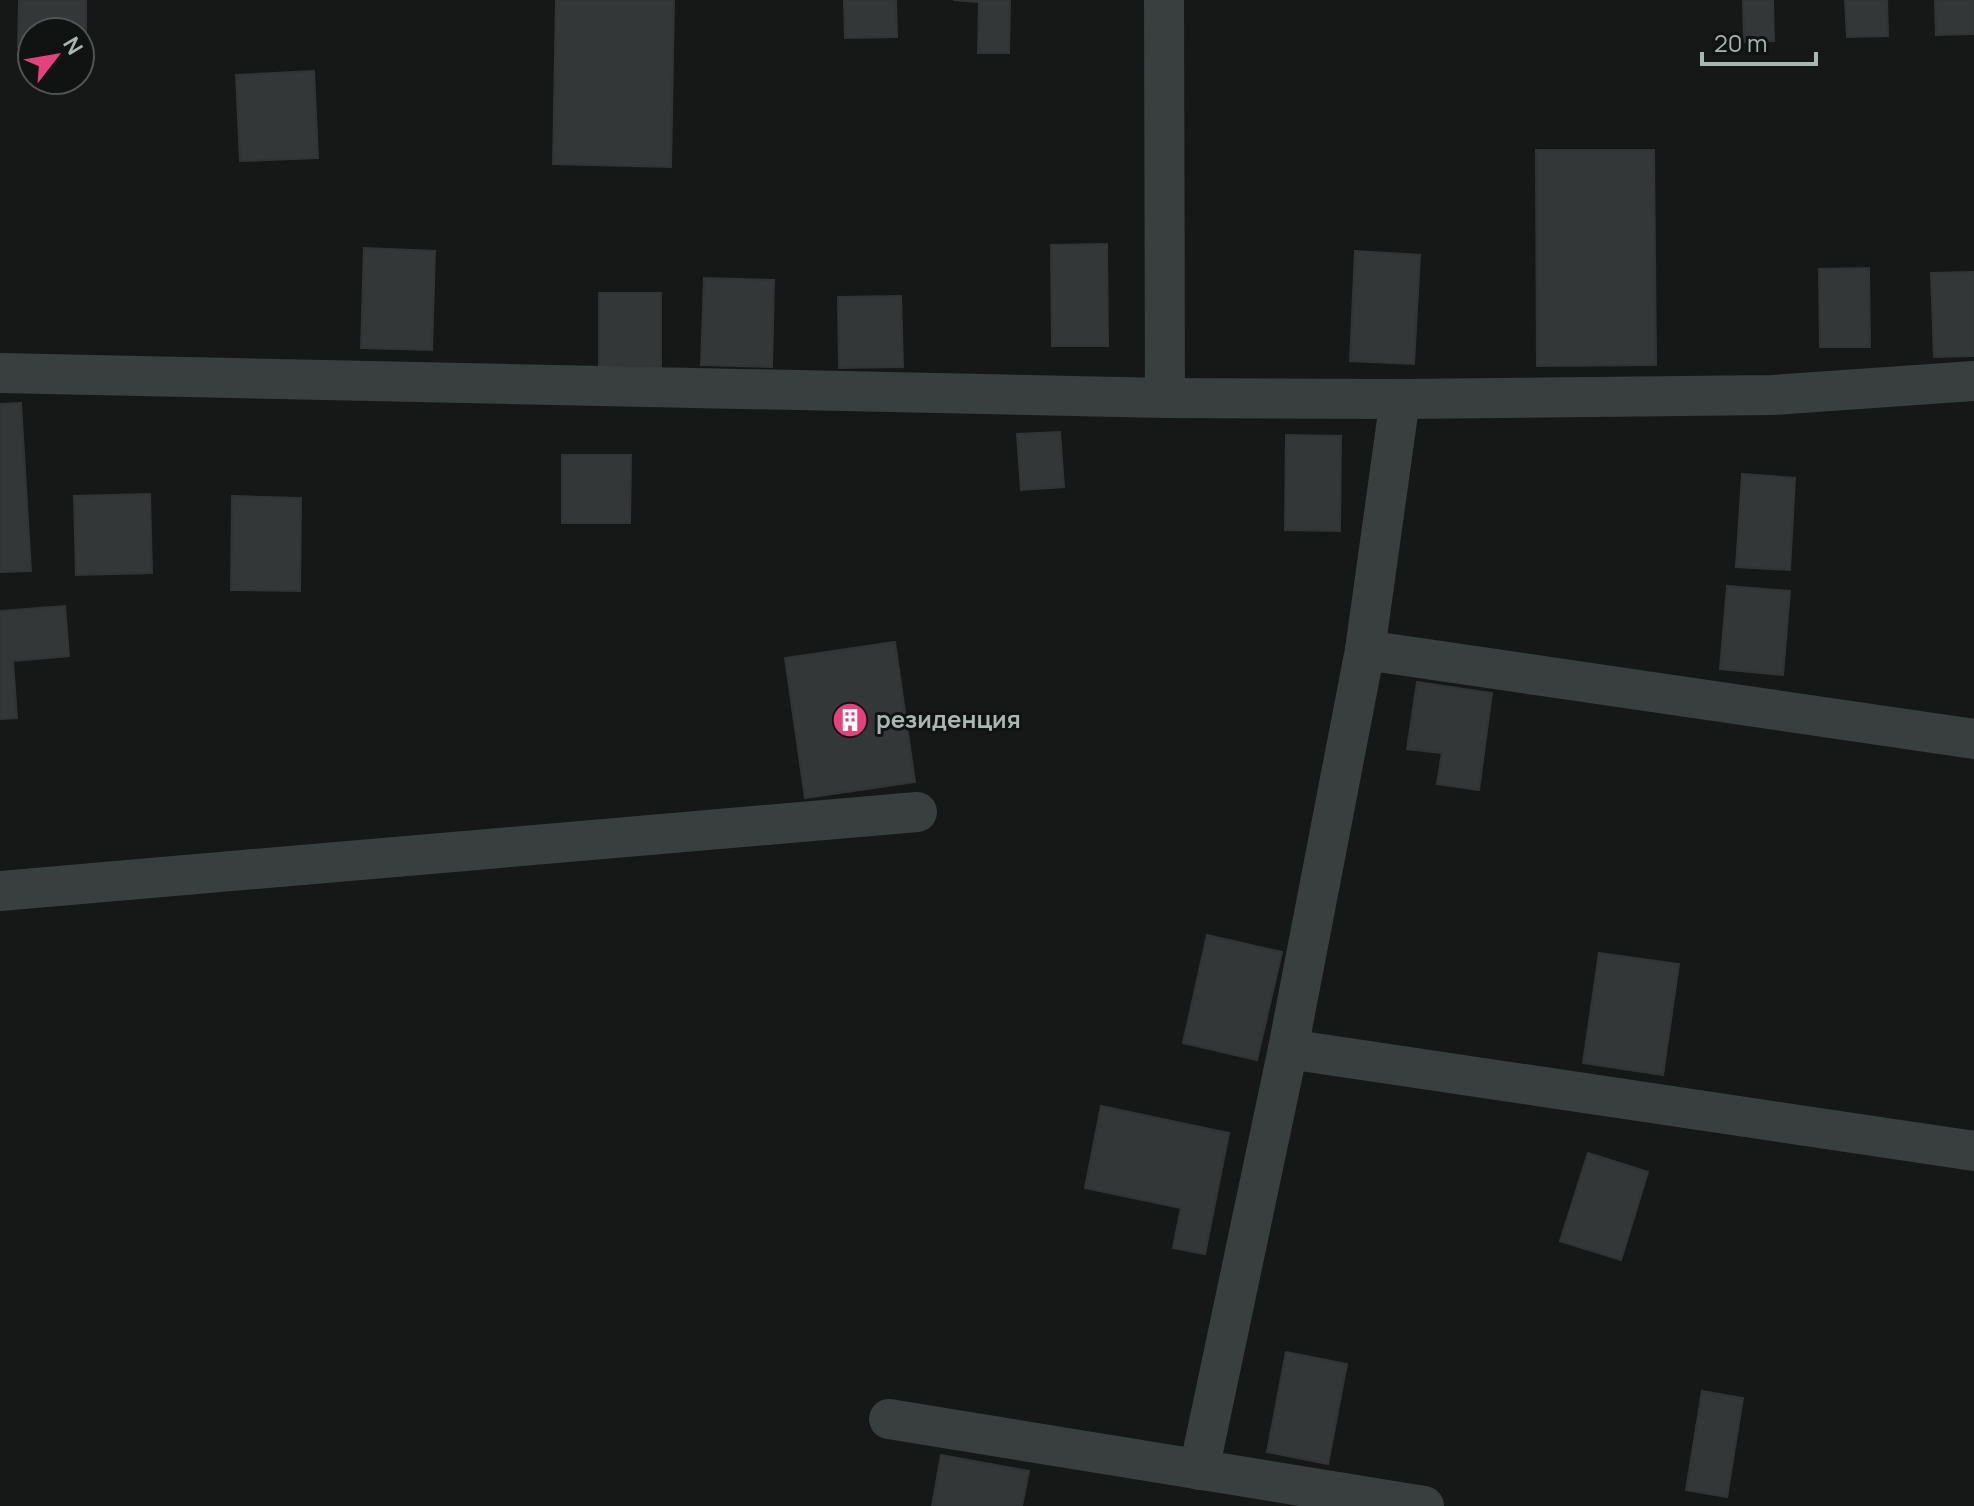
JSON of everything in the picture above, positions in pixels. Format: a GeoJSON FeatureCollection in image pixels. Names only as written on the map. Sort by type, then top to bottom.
{"type":"FeatureCollection","features":[{"type":"Feature","properties":{"kind":"street"},"geometry":{"type":"LineString","coordinates":[[1164,0],[1165,398]]}},
{"type":"Feature","properties":{"kind":"street"},"geometry":{"type":"LineString","coordinates":[[0,373],[1165,398],[1400,399],[1773,395],[1974,381]]}},
{"type":"Feature","properties":{"kind":"street"},"geometry":{"type":"LineString","coordinates":[[1199,1470],[1288,1049],[1365,650],[1400,399]]}},
{"type":"Feature","properties":{"kind":"street"},"geometry":{"type":"LineString","coordinates":[[1365,650],[1974,739]]}},
{"type":"Feature","properties":{"kind":"street"},"geometry":{"type":"LineString","coordinates":[[0,891],[917,812]]}},
{"type":"Feature","properties":{"kind":"street"},"geometry":{"type":"LineString","coordinates":[[1288,1049],[1974,1151]]}},
{"type":"Feature","properties":{"kind":"street"},"geometry":{"type":"LineString","coordinates":[[889,1419],[1424,1506]]}},
{"type":"Feature","properties":{"kind":"building"},"geometry":{"type":"Polygon","coordinates":[[[19,0],[86,0],[86,16],[19,16],[19,0]]]}},
{"type":"Feature","properties":{"kind":"building"},"geometry":{"type":"Polygon","coordinates":[[[556,0],[674,0],[671,167],[553,164],[556,0]]]}},
{"type":"Feature","properties":{"kind":"building"},"geometry":{"type":"Polygon","coordinates":[[[844,0],[896,0],[897,37],[845,38],[844,0]]]}},
{"type":"Feature","properties":{"kind":"building"},"geometry":{"type":"Polygon","coordinates":[[[953,0],[1010,0],[1009,53],[978,53],[979,2],[953,0]]]}},
{"type":"Feature","properties":{"kind":"building"},"geometry":{"type":"Polygon","coordinates":[[[1743,0],[1773,0],[1774,41],[1744,42],[1743,0]]]}},
{"type":"Feature","properties":{"kind":"building"},"geometry":{"type":"Polygon","coordinates":[[[1845,0],[1887,0],[1888,36],[1847,37],[1845,0]]]}},
{"type":"Feature","properties":{"kind":"building"},"geometry":{"type":"Polygon","coordinates":[[[1935,0],[1974,0],[1974,34],[1936,35],[1935,0]]]}},
{"type":"Feature","properties":{"kind":"building"},"geometry":{"type":"Polygon","coordinates":[[[314,71],[318,158],[240,161],[236,75],[314,71]]]}},
{"type":"Feature","properties":{"kind":"building"},"geometry":{"type":"Polygon","coordinates":[[[1536,150],[1654,150],[1656,365],[1537,366],[1536,150]]]}},
{"type":"Feature","properties":{"kind":"building"},"geometry":{"type":"Polygon","coordinates":[[[1107,244],[1108,346],[1052,346],[1051,245],[1107,244]]]}},
{"type":"Feature","properties":{"kind":"building"},"geometry":{"type":"Polygon","coordinates":[[[364,248],[435,251],[432,350],[361,348],[364,248]]]}},
{"type":"Feature","properties":{"kind":"building"},"geometry":{"type":"Polygon","coordinates":[[[1355,251],[1420,255],[1414,364],[1350,361],[1355,251]]]}},
{"type":"Feature","properties":{"kind":"building"},"geometry":{"type":"Polygon","coordinates":[[[1869,268],[1870,347],[1820,347],[1819,269],[1869,268]]]}},
{"type":"Feature","properties":{"kind":"building"},"geometry":{"type":"Polygon","coordinates":[[[1974,272],[1974,356],[1934,357],[1931,273],[1974,272]]]}},
{"type":"Feature","properties":{"kind":"building"},"geometry":{"type":"Polygon","coordinates":[[[704,278],[774,280],[772,367],[701,365],[704,278]]]}},
{"type":"Feature","properties":{"kind":"building"},"geometry":{"type":"Polygon","coordinates":[[[599,293],[661,293],[661,368],[599,368],[599,293]]]}},
{"type":"Feature","properties":{"kind":"building"},"geometry":{"type":"Polygon","coordinates":[[[901,296],[903,367],[839,368],[838,297],[901,296]]]}},
{"type":"Feature","properties":{"kind":"building"},"geometry":{"type":"Polygon","coordinates":[[[21,403],[31,571],[0,572],[0,404],[21,403]]]}},
{"type":"Feature","properties":{"kind":"building"},"geometry":{"type":"Polygon","coordinates":[[[1060,432],[1064,487],[1021,490],[1017,434],[1060,432]]]}},
{"type":"Feature","properties":{"kind":"building"},"geometry":{"type":"Polygon","coordinates":[[[1286,435],[1341,436],[1340,531],[1285,530],[1286,435]]]}},
{"type":"Feature","properties":{"kind":"building"},"geometry":{"type":"Polygon","coordinates":[[[562,455],[631,455],[630,523],[562,523],[562,455]]]}},
{"type":"Feature","properties":{"kind":"building"},"geometry":{"type":"Polygon","coordinates":[[[1742,474],[1795,478],[1790,570],[1736,567],[1742,474]]]}},
{"type":"Feature","properties":{"kind":"building"},"geometry":{"type":"Polygon","coordinates":[[[150,494],[152,573],[76,575],[74,496],[150,494]]]}},
{"type":"Feature","properties":{"kind":"building"},"geometry":{"type":"Polygon","coordinates":[[[232,496],[301,498],[300,591],[231,590],[232,496]]]}},
{"type":"Feature","properties":{"kind":"building"},"geometry":{"type":"Polygon","coordinates":[[[1727,586],[1790,591],[1783,675],[1720,669],[1727,586]]]}},
{"type":"Feature","properties":{"kind":"building"},"geometry":{"type":"Polygon","coordinates":[[[65,606],[69,656],[13,661],[17,718],[0,719],[0,611],[65,606]]]}},
{"type":"Feature","properties":{"kind":"building","name":"резиденция"},"geometry":{"type":"Polygon","coordinates":[[[895,642],[915,782],[805,798],[785,658],[895,642]]]}},
{"type":"Feature","properties":{"kind":"building"},"geometry":{"type":"Polygon","coordinates":[[[1417,682],[1492,693],[1479,790],[1437,784],[1442,753],[1407,749],[1417,682]]]}},
{"type":"Feature","properties":{"kind":"building"},"geometry":{"type":"Polygon","coordinates":[[[1207,935],[1282,952],[1257,1060],[1183,1043],[1207,935]]]}},
{"type":"Feature","properties":{"kind":"building"},"geometry":{"type":"Polygon","coordinates":[[[1599,953],[1679,964],[1663,1075],[1583,1063],[1599,953]]]}},
{"type":"Feature","properties":{"kind":"building"},"geometry":{"type":"Polygon","coordinates":[[[1101,1106],[1229,1133],[1205,1254],[1173,1248],[1181,1208],[1085,1188],[1101,1106]]]}},
{"type":"Feature","properties":{"kind":"building"},"geometry":{"type":"Polygon","coordinates":[[[1588,1153],[1648,1172],[1621,1260],[1560,1241],[1588,1153]]]}},
{"type":"Feature","properties":{"kind":"building"},"geometry":{"type":"Polygon","coordinates":[[[1286,1352],[1347,1364],[1328,1464],[1267,1452],[1286,1352]]]}},
{"type":"Feature","properties":{"kind":"building"},"geometry":{"type":"Polygon","coordinates":[[[1702,1391],[1743,1398],[1727,1497],[1686,1490],[1702,1391]]]}},
{"type":"Feature","properties":{"kind":"building"},"geometry":{"type":"Polygon","coordinates":[[[941,1455],[1029,1471],[1022,1506],[932,1506],[941,1455]]]}},
{"type":"Feature","properties":{"kind":"place","name":"резиденция"},"geometry":{"type":"Point","coordinates":[850,720]}}]}
